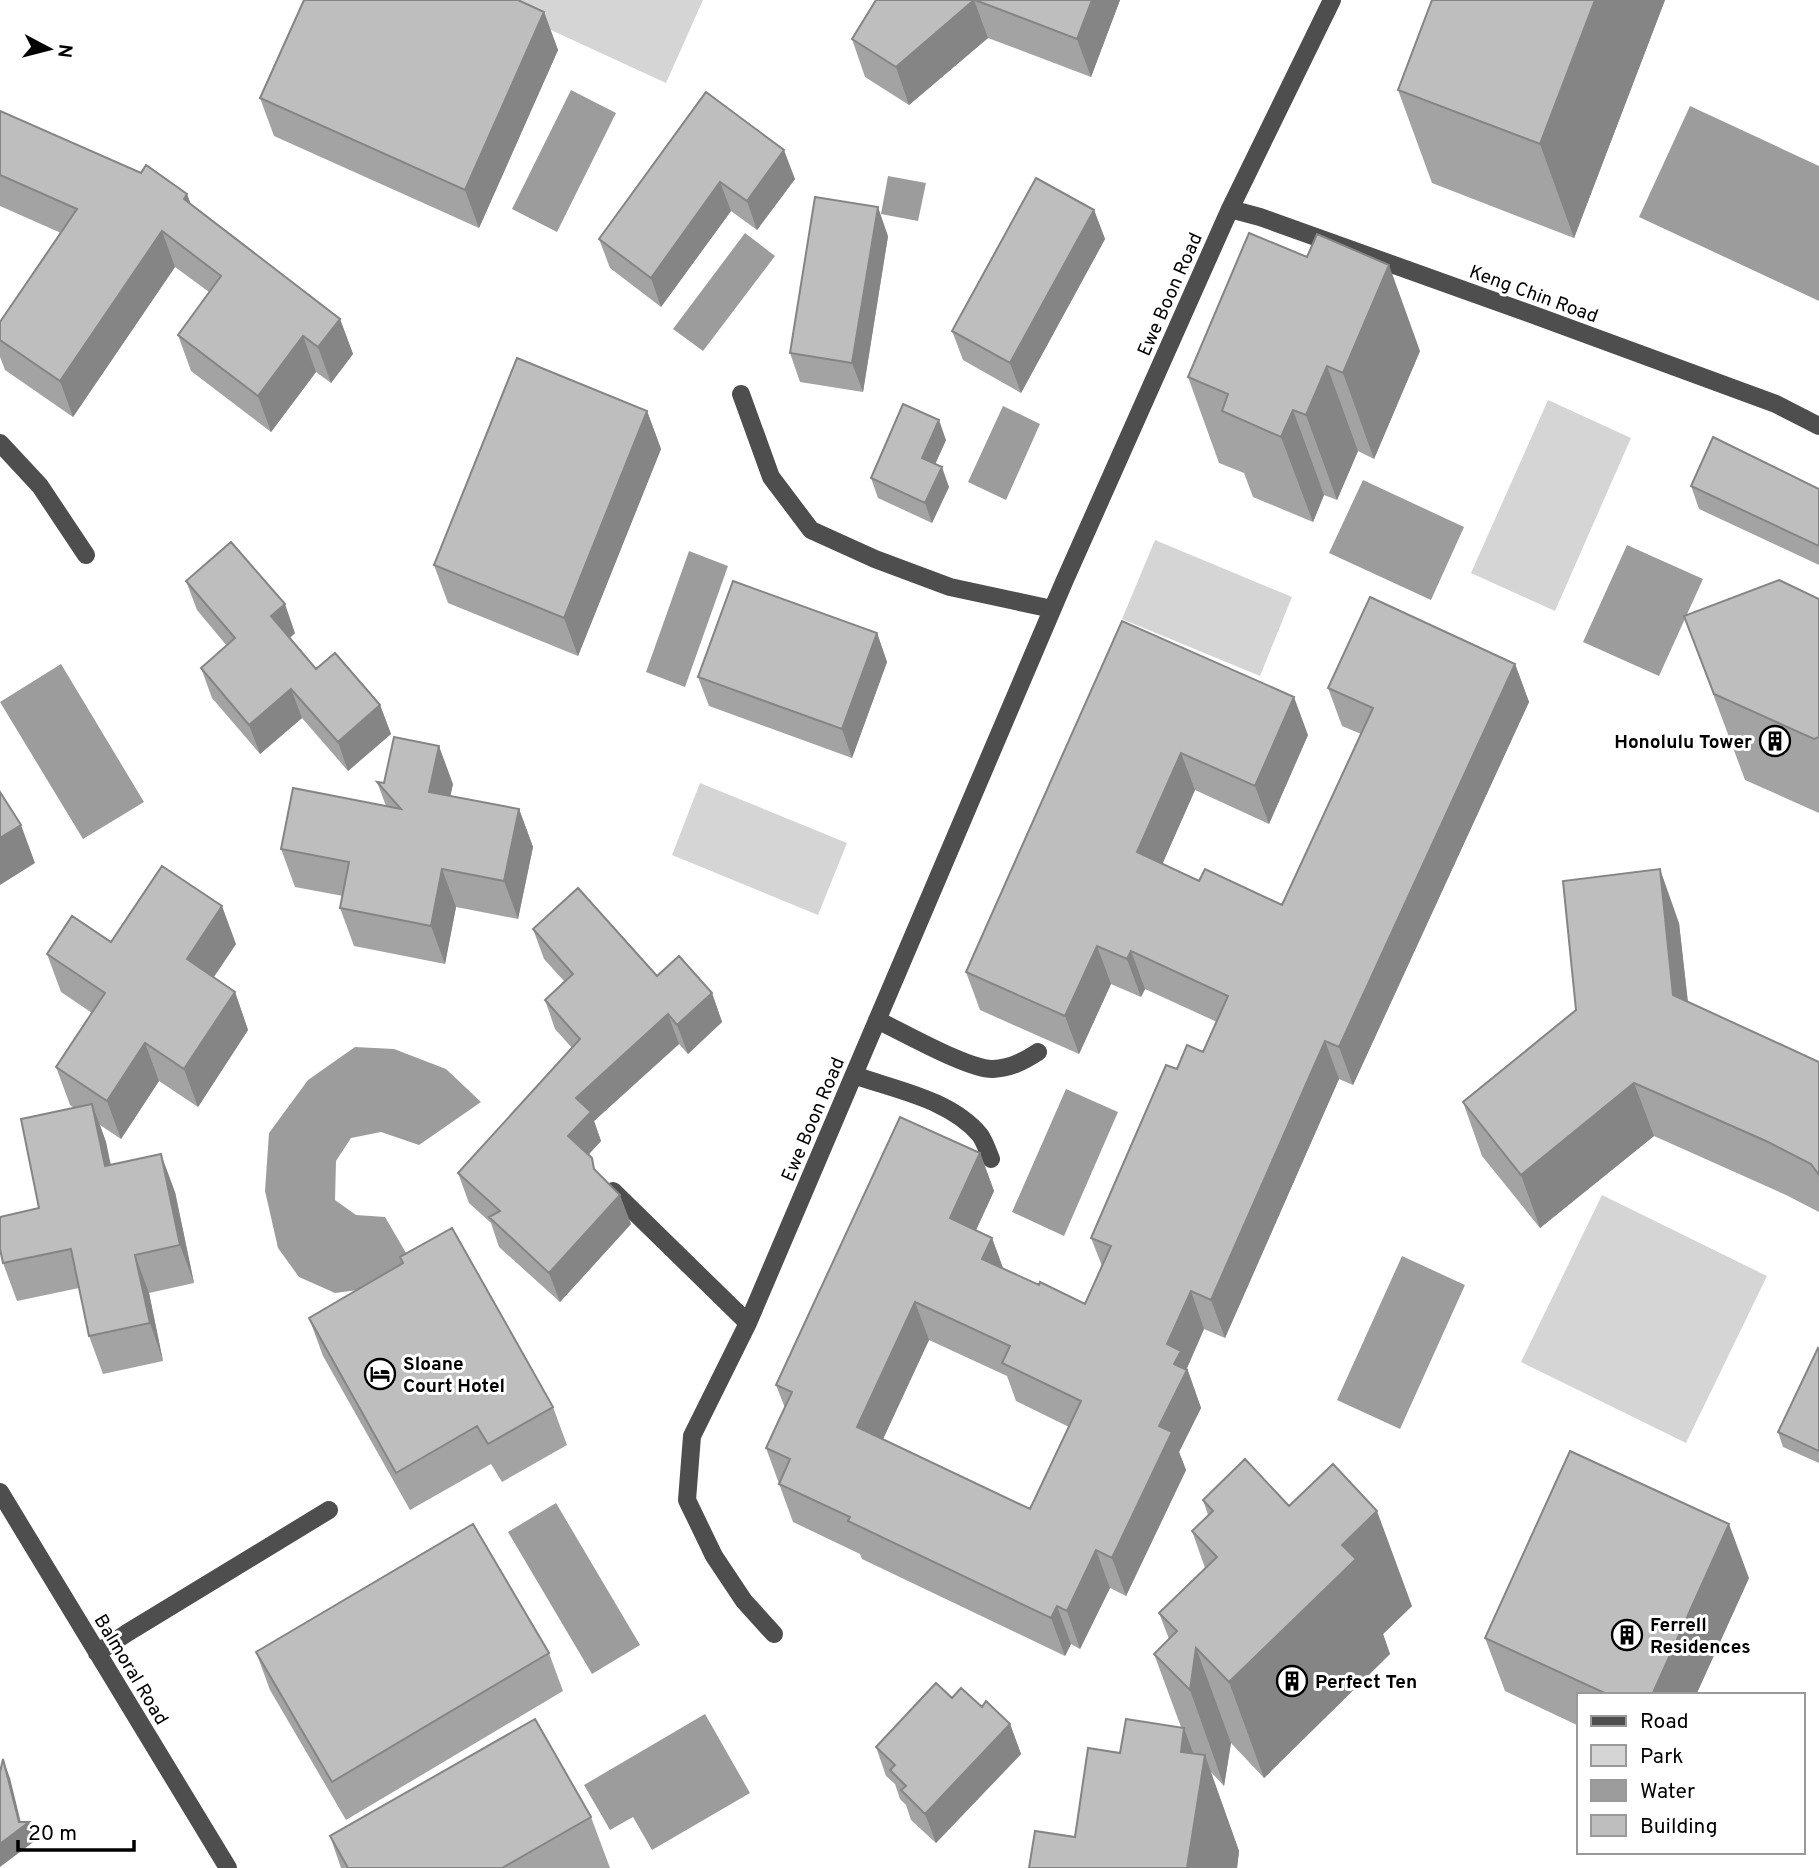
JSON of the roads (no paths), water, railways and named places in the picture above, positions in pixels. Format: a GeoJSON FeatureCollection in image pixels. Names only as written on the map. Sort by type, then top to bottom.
{"type":"FeatureCollection","features":[{"type":"Feature","properties":{"kind":"street","name":"Ewe Boon Road"},"geometry":{"type":"LineString","coordinates":[[774,1634],[744,1601],[714,1556],[687,1500],[692,1436],[748,1323],[1052,609],[1230,209],[1332,0]]}},
{"type":"Feature","properties":{"kind":"street","name":"Keng Chin Road"},"geometry":{"type":"LineString","coordinates":[[1230,209],[1554,322],[1776,404],[1819,426]]}},
{"type":"Feature","properties":{"kind":"street"},"geometry":{"type":"LineString","coordinates":[[741,394],[771,477],[811,530],[875,559],[950,587],[1052,609]]}},
{"type":"Feature","properties":{"kind":"street"},"geometry":{"type":"LineString","coordinates":[[0,443],[40,486],[86,555]]}},
{"type":"Feature","properties":{"kind":"street"},"geometry":{"type":"LineString","coordinates":[[877,1020],[972,1065],[992,1069],[1018,1065],[1038,1052]]}},
{"type":"Feature","properties":{"kind":"street"},"geometry":{"type":"LineString","coordinates":[[854,1075],[937,1104],[963,1119],[982,1137],[991,1160]]}},
{"type":"Feature","properties":{"kind":"street"},"geometry":{"type":"LineString","coordinates":[[613,1191],[748,1323]]}},
{"type":"Feature","properties":{"kind":"street","name":"Balmoral Road"},"geometry":{"type":"LineString","coordinates":[[0,1493],[228,1868]]}},
{"type":"Feature","properties":{"kind":"street"},"geometry":{"type":"LineString","coordinates":[[97,1653],[329,1510]]}},
{"type":"Feature","properties":{"kind":"water"},"geometry":{"type":"Polygon","coordinates":[[[571,90],[616,113],[557,232],[512,209],[571,90]]]}},
{"type":"Feature","properties":{"kind":"water"},"geometry":{"type":"Polygon","coordinates":[[[1690,106],[1819,166],[1819,301],[1639,217],[1690,106]]]}},
{"type":"Feature","properties":{"kind":"water"},"geometry":{"type":"Polygon","coordinates":[[[888,176],[926,183],[918,221],[881,214],[888,176]]]}},
{"type":"Feature","properties":{"kind":"water"},"geometry":{"type":"Polygon","coordinates":[[[745,233],[775,256],[703,351],[673,329],[745,233]]]}},
{"type":"Feature","properties":{"kind":"water"},"geometry":{"type":"Polygon","coordinates":[[[1003,406],[1040,424],[1006,500],[968,482],[1003,406]]]}},
{"type":"Feature","properties":{"kind":"water"},"geometry":{"type":"Polygon","coordinates":[[[1363,480],[1464,527],[1431,600],[1329,553],[1363,480]]]}},
{"type":"Feature","properties":{"kind":"water"},"geometry":{"type":"Polygon","coordinates":[[[1627,545],[1703,579],[1659,676],[1583,642],[1627,545]]]}},
{"type":"Feature","properties":{"kind":"water"},"geometry":{"type":"Polygon","coordinates":[[[689,551],[728,566],[685,687],[646,672],[689,551]]]}},
{"type":"Feature","properties":{"kind":"water"},"geometry":{"type":"Polygon","coordinates":[[[61,664],[144,802],[83,839],[0,702],[61,664]]]}},
{"type":"Feature","properties":{"kind":"water"},"geometry":{"type":"Polygon","coordinates":[[[355,1047],[394,1049],[446,1069],[481,1102],[419,1145],[381,1132],[351,1138],[336,1161],[335,1200],[356,1215],[385,1217],[416,1270],[381,1287],[335,1293],[299,1277],[278,1248],[265,1191],[269,1133],[308,1080],[355,1047]]]}},
{"type":"Feature","properties":{"kind":"water"},"geometry":{"type":"Polygon","coordinates":[[[1066,1089],[1118,1112],[1064,1236],[1012,1212],[1066,1089]]]}},
{"type":"Feature","properties":{"kind":"water"},"geometry":{"type":"Polygon","coordinates":[[[1402,1256],[1465,1285],[1400,1429],[1337,1400],[1402,1256]]]}},
{"type":"Feature","properties":{"kind":"water"},"geometry":{"type":"Polygon","coordinates":[[[556,1503],[640,1645],[592,1674],[508,1532],[556,1503]]]}},
{"type":"Feature","properties":{"kind":"water"},"geometry":{"type":"Polygon","coordinates":[[[705,1714],[750,1793],[652,1850],[633,1817],[610,1830],[584,1785],[705,1714]]]}},
{"type":"Feature","properties":{"kind":"place","name":"Honolulu Tower"},"geometry":{"type":"Point","coordinates":[1775,741]}},
{"type":"Feature","properties":{"kind":"place","name":"Sloane Court Hotel"},"geometry":{"type":"Point","coordinates":[380,1374]}},
{"type":"Feature","properties":{"kind":"place","name":"Ferrell Residences"},"geometry":{"type":"Point","coordinates":[1627,1635]}},
{"type":"Feature","properties":{"kind":"place","name":"Perfect Ten"},"geometry":{"type":"Point","coordinates":[1292,1681]}}]}
